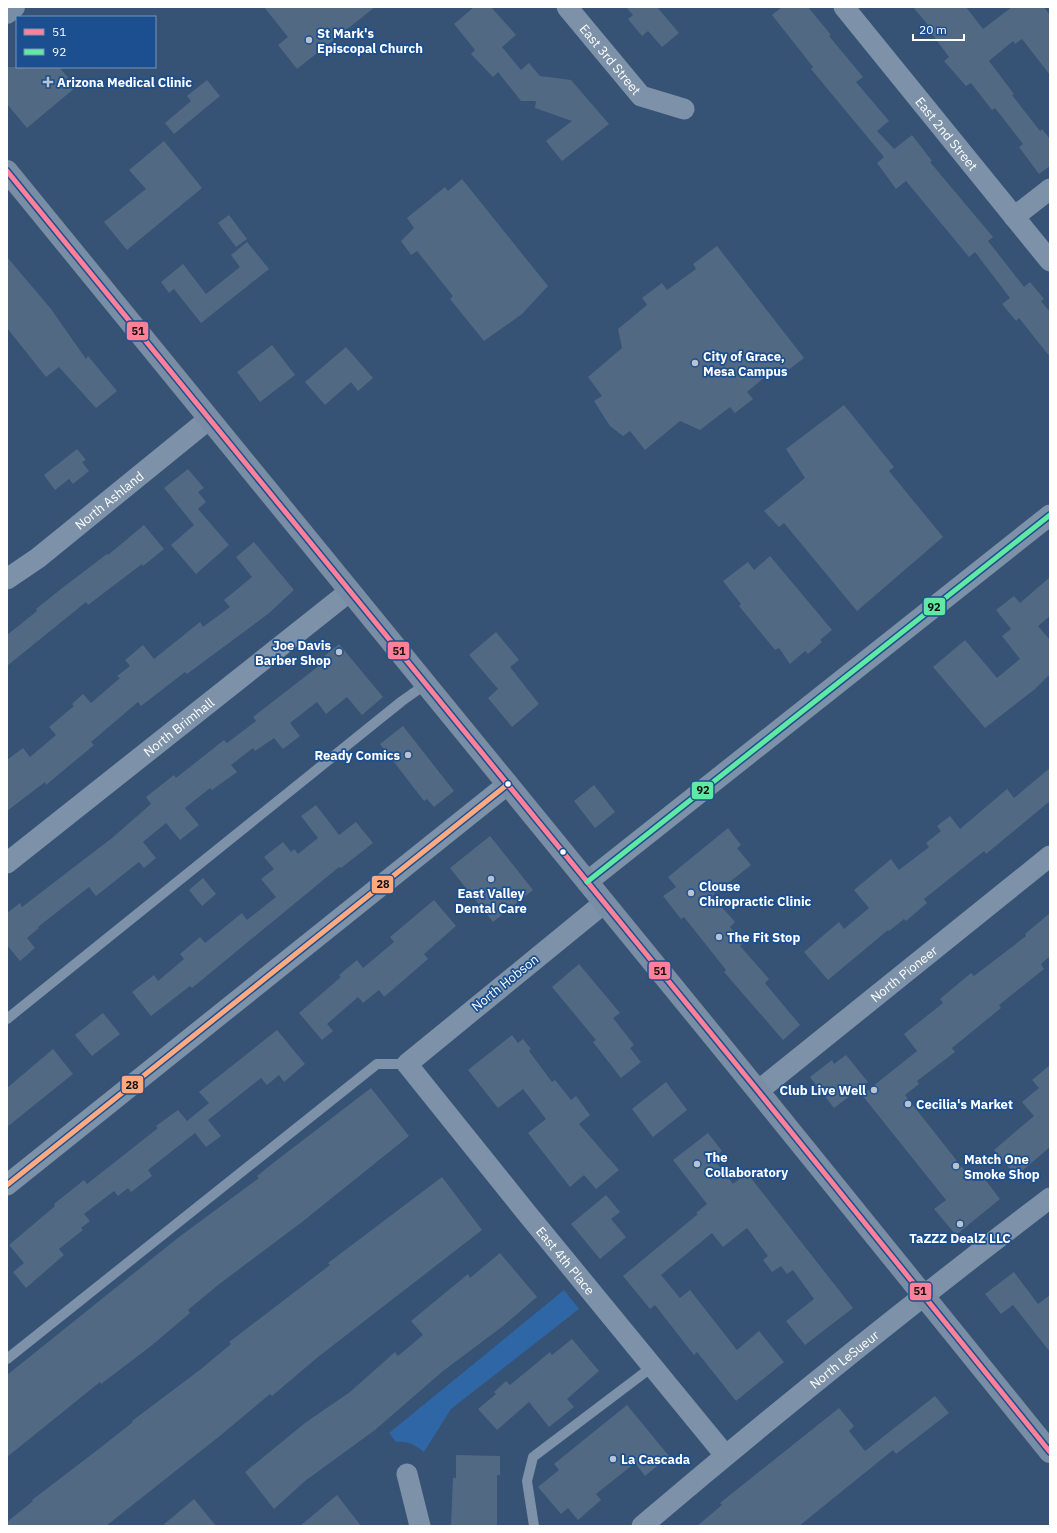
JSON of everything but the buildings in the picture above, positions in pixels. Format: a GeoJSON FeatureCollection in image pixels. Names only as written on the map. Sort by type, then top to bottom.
{"type":"FeatureCollection","features":[{"type":"Feature","properties":{"kind":"main road"},"geometry":{"type":"LineString","coordinates":[[7,13],[14,7]]}},
{"type":"Feature","properties":{"kind":"main road"},"geometry":{"type":"LineString","coordinates":[[7,170],[758,1091],[1050,1452]]}},
{"type":"Feature","properties":{"kind":"street","name":"East 3rd Street"},"geometry":{"type":"LineString","coordinates":[[567,7],[641,96],[684,109]]}},
{"type":"Feature","properties":{"kind":"street","name":"East 2nd Street"},"geometry":{"type":"LineString","coordinates":[[844,7],[1050,261]]}},
{"type":"Feature","properties":{"kind":"street"},"geometry":{"type":"LineString","coordinates":[[1014,217],[1050,189]]}},
{"type":"Feature","properties":{"kind":"street","name":"North Ashland"},"geometry":{"type":"LineString","coordinates":[[7,579],[38,558],[210,419]]}},
{"type":"Feature","properties":{"kind":"street"},"geometry":{"type":"LineString","coordinates":[[587,882],[1050,515]]}},
{"type":"Feature","properties":{"kind":"street","name":"North Brimhall"},"geometry":{"type":"LineString","coordinates":[[7,863],[350,591]]}},
{"type":"Feature","properties":{"kind":"street"},"geometry":{"type":"LineString","coordinates":[[7,1185],[508,784]]}},
{"type":"Feature","properties":{"kind":"street","name":"North Pioneer"},"geometry":{"type":"LineString","coordinates":[[758,1091],[1050,856]]}},
{"type":"Feature","properties":{"kind":"street","name":"North Hobson"},"geometry":{"type":"LineString","coordinates":[[407,1064],[604,903]]}},
{"type":"Feature","properties":{"kind":"street","name":"East 4th Place"},"geometry":{"type":"LineString","coordinates":[[407,1064],[725,1455]]}},
{"type":"Feature","properties":{"kind":"street","name":"North LeSueur"},"geometry":{"type":"LineString","coordinates":[[642,1526],[725,1455],[922,1295],[1050,1198]]}},
{"type":"Feature","properties":{"kind":"street"},"geometry":{"type":"LineString","coordinates":[[406,1474],[420,1526]]}},
{"type":"Feature","properties":{"kind":"lane"},"geometry":{"type":"LineString","coordinates":[[7,1019],[402,701],[426,684]]}},
{"type":"Feature","properties":{"kind":"lane"},"geometry":{"type":"LineString","coordinates":[[7,1359],[377,1064],[407,1064]]}},
{"type":"Feature","properties":{"kind":"lane"},"geometry":{"type":"LineString","coordinates":[[534,1526],[527,1481],[533,1457],[652,1367]]}},
{"type":"Feature","properties":{"kind":"shaded area"},"geometry":{"type":"Polygon","coordinates":[[[564,1290],[579,1309],[451,1409],[424,1452],[411,1444],[396,1442],[389,1433],[564,1290]]]}},
{"type":"Feature","properties":{"kind":"transit line","name":"51"},"geometry":{"type":"LineString","coordinates":[[7,171],[758,1091],[1050,1452]]}},
{"type":"Feature","properties":{"kind":"transit line","name":"92"},"geometry":{"type":"LineString","coordinates":[[587,882],[1050,515]]}},
{"type":"Feature","properties":{"kind":"transit line","name":"28"},"geometry":{"type":"LineString","coordinates":[[7,1185],[508,784]]}},
{"type":"Feature","properties":{"kind":"place","name":"St Mark's Episcopal Church"},"geometry":{"type":"Point","coordinates":[309,40]}},
{"type":"Feature","properties":{"kind":"place","name":"Arizona Medical Clinic"},"geometry":{"type":"Point","coordinates":[48,82]}},
{"type":"Feature","properties":{"kind":"place","name":"City of Grace, Mesa Campus"},"geometry":{"type":"Point","coordinates":[695,363]}},
{"type":"Feature","properties":{"kind":"place","name":"Joe Davis Barber Shop"},"geometry":{"type":"Point","coordinates":[339,652]}},
{"type":"Feature","properties":{"kind":"place","name":"Ready Comics"},"geometry":{"type":"Point","coordinates":[408,755]}},
{"type":"Feature","properties":{"kind":"place","name":"East Valley Dental Care"},"geometry":{"type":"Point","coordinates":[491,879]}},
{"type":"Feature","properties":{"kind":"place","name":"Clouse Chiropractic Clinic"},"geometry":{"type":"Point","coordinates":[691,893]}},
{"type":"Feature","properties":{"kind":"place","name":"The Fit Stop"},"geometry":{"type":"Point","coordinates":[719,937]}},
{"type":"Feature","properties":{"kind":"place","name":"Club Live Well"},"geometry":{"type":"Point","coordinates":[874,1090]}},
{"type":"Feature","properties":{"kind":"place","name":"Cecilia's Market"},"geometry":{"type":"Point","coordinates":[908,1104]}},
{"type":"Feature","properties":{"kind":"place","name":"The Collaboratory"},"geometry":{"type":"Point","coordinates":[697,1164]}},
{"type":"Feature","properties":{"kind":"place","name":"Match One Smoke Shop"},"geometry":{"type":"Point","coordinates":[956,1166]}},
{"type":"Feature","properties":{"kind":"place","name":"TaZZZ DealZ LLC"},"geometry":{"type":"Point","coordinates":[960,1224]}},
{"type":"Feature","properties":{"kind":"place","name":"La Cascada"},"geometry":{"type":"Point","coordinates":[613,1459]}}]}
